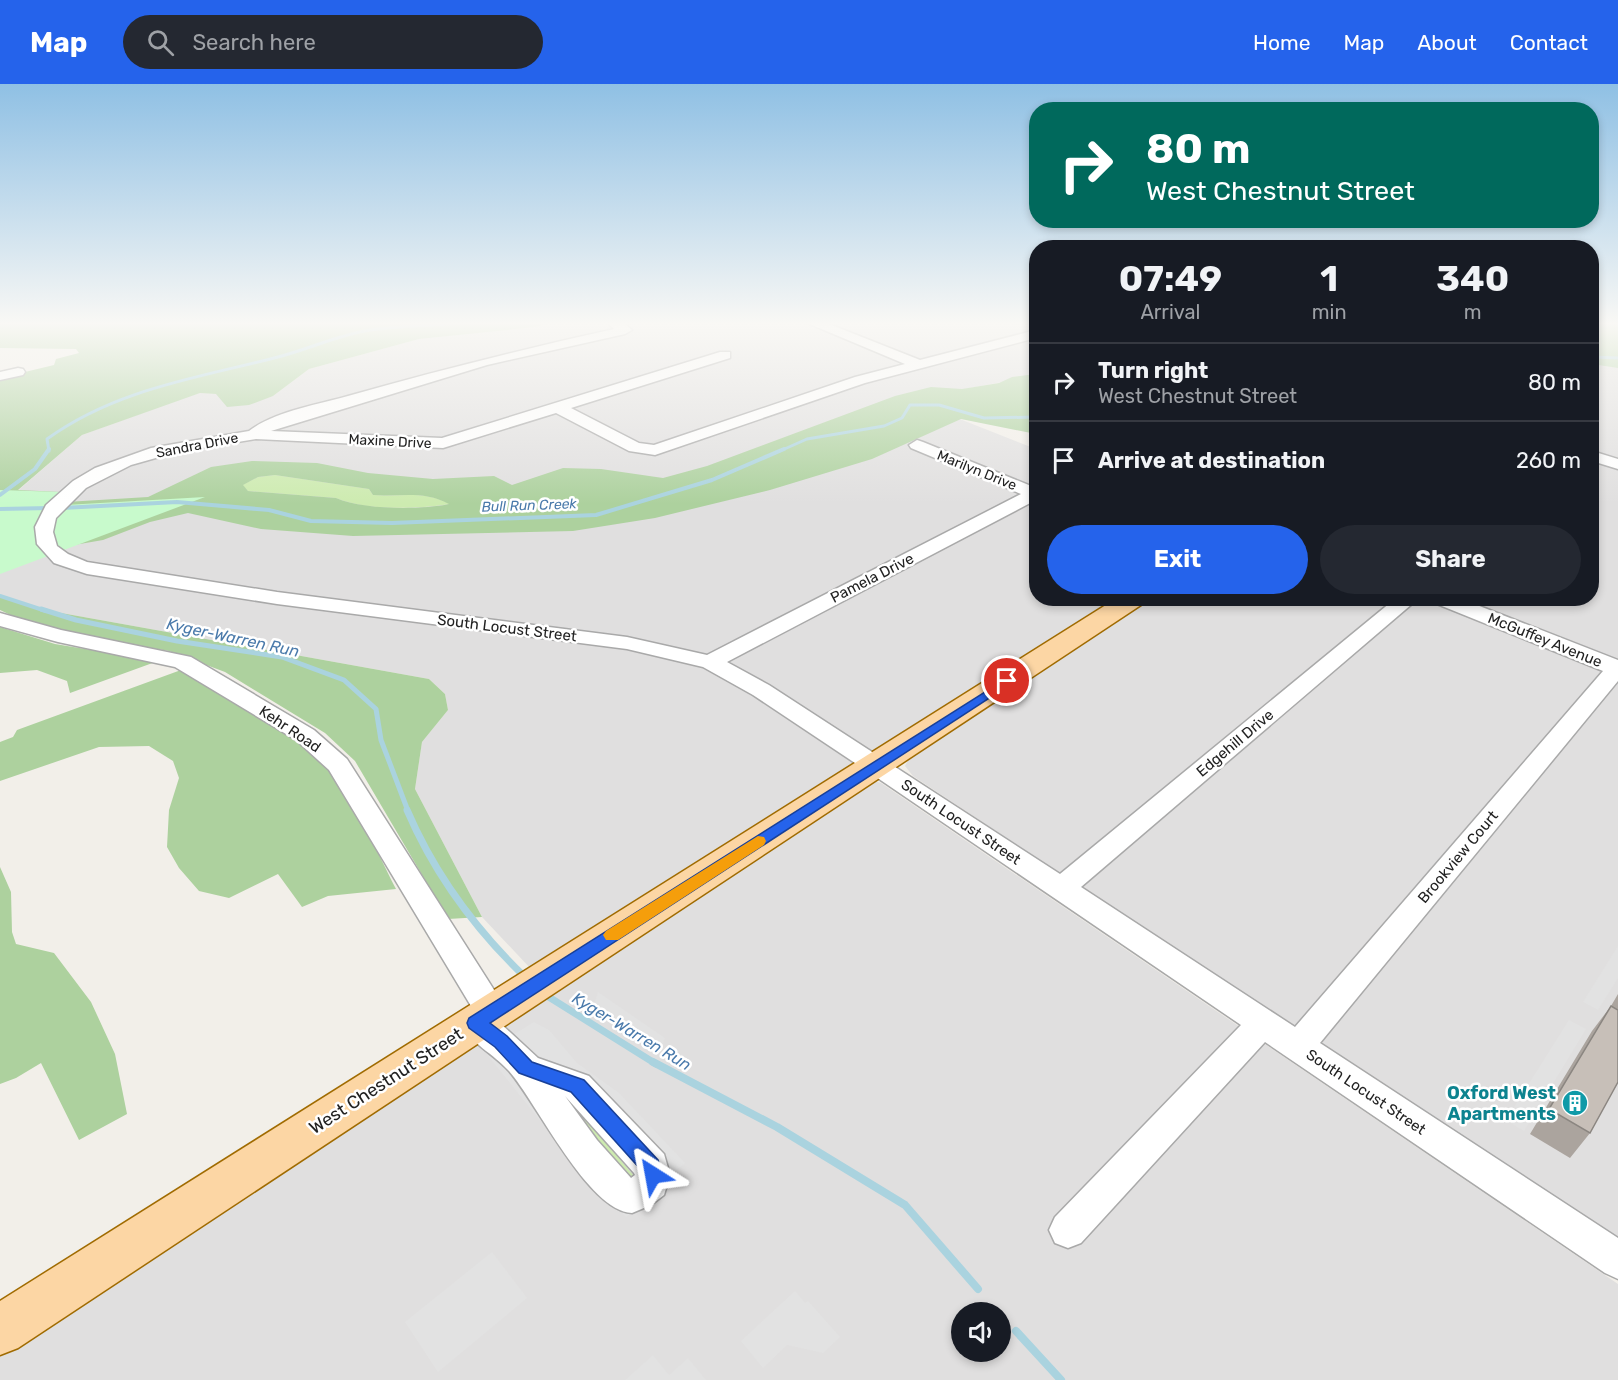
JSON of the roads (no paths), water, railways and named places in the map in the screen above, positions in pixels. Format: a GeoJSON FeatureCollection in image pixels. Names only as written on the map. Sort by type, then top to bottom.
{"type":"FeatureCollection","features":[{"type":"Feature","properties":{"kind":"main road","name":"West Chestnut Street"},"geometry":{"type":"LineString","coordinates":[[0,1330],[1123,606]]}},
{"type":"Feature","properties":{"kind":"street","name":"Sandra Drive"},"geometry":{"type":"LineString","coordinates":[[51,550],[43,531],[53,508],[91,478],[128,462],[171,448],[254,435],[263,428],[296,416],[413,382]]}},
{"type":"Feature","properties":{"kind":"street","name":"Maxine Drive"},"geometry":{"type":"LineString","coordinates":[[254,435],[443,443],[636,382]]}},
{"type":"Feature","properties":{"kind":"street"},"geometry":{"type":"LineString","coordinates":[[556,407],[635,448],[648,451],[853,382]]}},
{"type":"Feature","properties":{"kind":"street","name":"Marilyn Drive"},"geometry":{"type":"LineString","coordinates":[[916,445],[1029,491]]}},
{"type":"Feature","properties":{"kind":"street"},"geometry":{"type":"LineString","coordinates":[[1599,458],[1618,464]]}},
{"type":"Feature","properties":{"kind":"street","name":"Pamela Drive"},"geometry":{"type":"LineString","coordinates":[[710,662],[1029,498]]}},
{"type":"Feature","properties":{"kind":"street","name":"South Locust Street"},"geometry":{"type":"LineString","coordinates":[[51,550],[57,556],[76,566],[116,573],[336,606],[627,643],[710,662],[761,690],[1618,1260]]}},
{"type":"Feature","properties":{"kind":"street","name":"Edgehill Drive"},"geometry":{"type":"LineString","coordinates":[[1061,888],[1399,606]]}},
{"type":"Feature","properties":{"kind":"street","name":"McGuffey Avenue"},"geometry":{"type":"LineString","coordinates":[[1459,606],[1618,668]]}},
{"type":"Feature","properties":{"kind":"street","name":"Kehr Road"},"geometry":{"type":"LineString","coordinates":[[0,620],[58,636],[175,659],[305,735],[338,765],[508,1002]]}},
{"type":"Feature","properties":{"kind":"street","name":"Brookview Court"},"geometry":{"type":"LineString","coordinates":[[1298,1046],[1618,668]]}},
{"type":"Feature","properties":{"kind":"street"},"geometry":{"type":"LineString","coordinates":[[508,1002],[501,1041],[525,1068]]}},
{"type":"Feature","properties":{"kind":"street"},"geometry":{"type":"LineString","coordinates":[[1068,1230],[1263,1023]]}},
{"type":"Feature","properties":{"kind":"waterway"},"geometry":{"type":"LineString","coordinates":[[49,449],[47,439],[73,422],[129,397],[175,382]]}},
{"type":"Feature","properties":{"kind":"waterway","name":"Bull Run Creek"},"geometry":{"type":"LineString","coordinates":[[780,451],[807,439],[884,426],[902,418],[910,405],[939,405],[984,418],[1029,417]]}},
{"type":"Feature","properties":{"kind":"waterway"},"geometry":{"type":"LineString","coordinates":[[0,495],[35,469],[49,449]]}},
{"type":"Feature","properties":{"kind":"waterway","name":"Bull Run Creek"},"geometry":{"type":"LineString","coordinates":[[62,508],[177,502],[269,510],[311,521],[392,523],[596,515],[712,480],[784,449]]}},
{"type":"Feature","properties":{"kind":"waterway","name":"Bull Run Creek"},"geometry":{"type":"LineString","coordinates":[[0,509],[50,508]]}},
{"type":"Feature","properties":{"kind":"waterway","name":"Kyger-Warren Run"},"geometry":{"type":"LineString","coordinates":[[0,596],[46,611]]}},
{"type":"Feature","properties":{"kind":"waterway","name":"Kyger-Warren Run"},"geometry":{"type":"LineString","coordinates":[[41,609],[76,620],[177,641],[282,657],[344,680],[376,709],[381,740],[408,811]]}},
{"type":"Feature","properties":{"kind":"waterway","name":"Kyger-Warren Run"},"geometry":{"type":"LineString","coordinates":[[407,810],[430,856],[458,900],[491,941],[526,978]]}},
{"type":"Feature","properties":{"kind":"waterway","name":"Kyger-Warren Run"},"geometry":{"type":"LineString","coordinates":[[544,994],[656,1064]]}},
{"type":"Feature","properties":{"kind":"waterway","name":"Kyger-Warren Run"},"geometry":{"type":"LineString","coordinates":[[653,1062],[777,1127],[905,1205],[978,1289]]}},
{"type":"Feature","properties":{"kind":"waterway","name":"Kyger-Warren Run"},"geometry":{"type":"LineString","coordinates":[[1016,1331],[1061,1380]]}},
{"type":"Feature","properties":{"kind":"place","name":"Oxford West Apartments"},"geometry":{"type":"Point","coordinates":[1575,1103]}}]}
